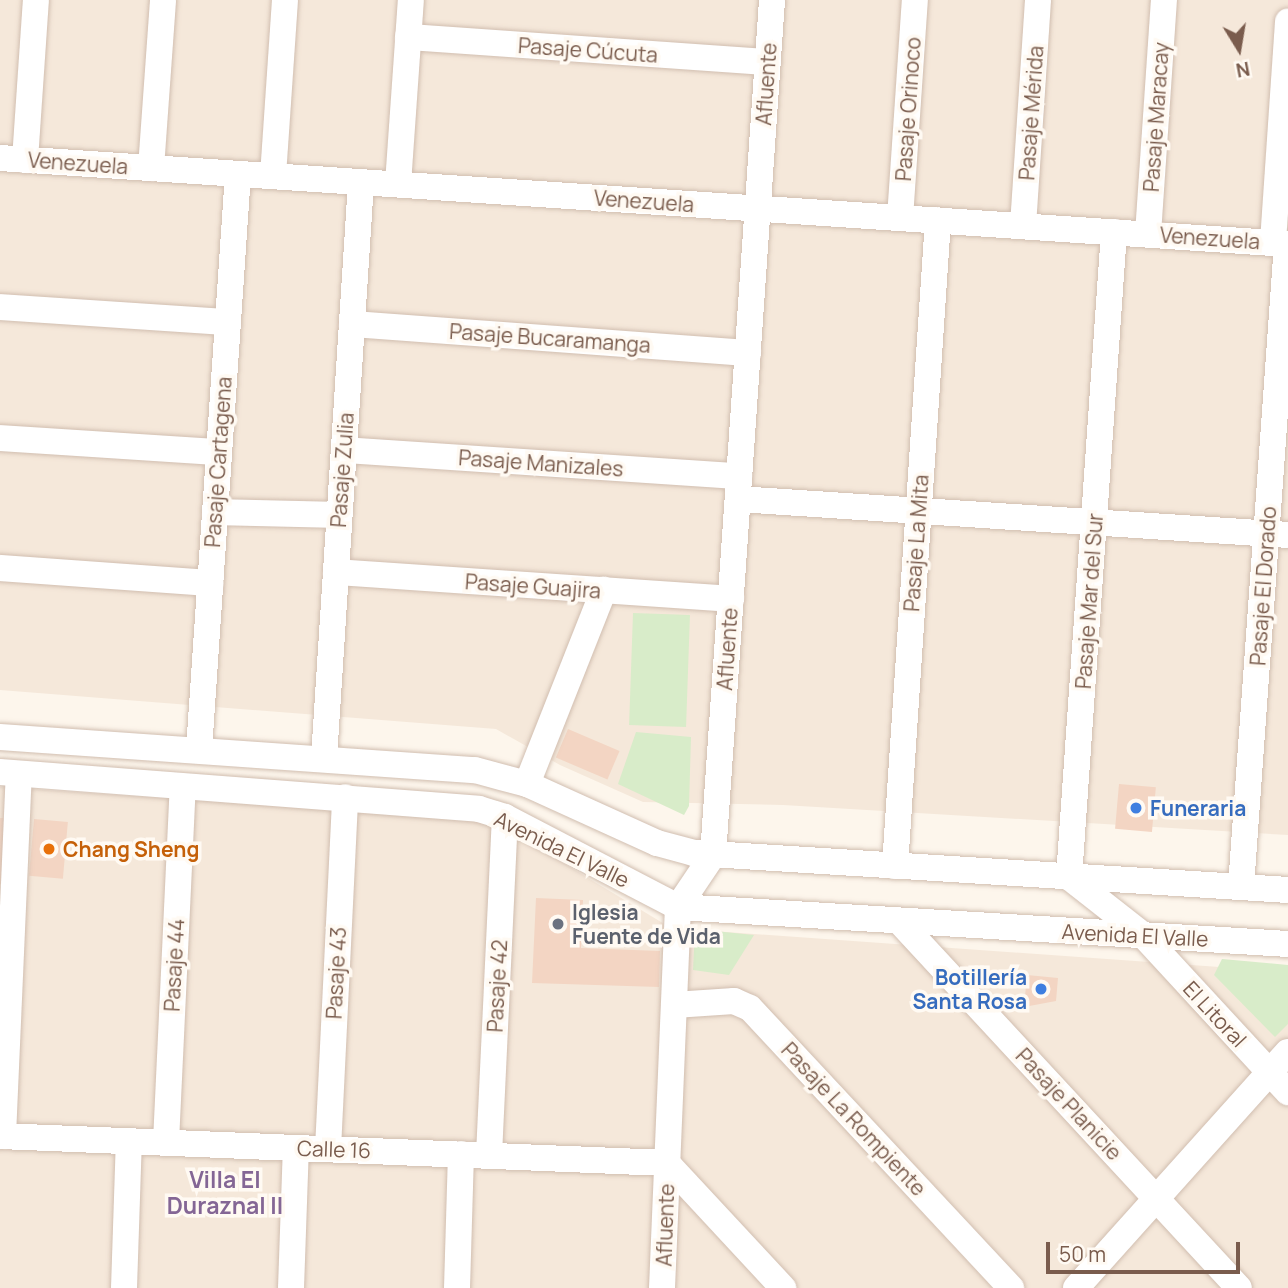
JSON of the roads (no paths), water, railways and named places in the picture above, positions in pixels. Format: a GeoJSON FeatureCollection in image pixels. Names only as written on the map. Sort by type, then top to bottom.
{"type":"FeatureCollection","features":[{"type":"Feature","properties":{"kind":"street"},"geometry":{"type":"LineString","coordinates":[[12,159],[36,0]]}},
{"type":"Feature","properties":{"kind":"street"},"geometry":{"type":"LineString","coordinates":[[152,168],[163,0]]}},
{"type":"Feature","properties":{"kind":"street"},"geometry":{"type":"LineString","coordinates":[[273,176],[285,0]]}},
{"type":"Feature","properties":{"kind":"street"},"geometry":{"type":"LineString","coordinates":[[398,184],[411,0]]}},
{"type":"Feature","properties":{"kind":"street","name":"Afluente"},"geometry":{"type":"LineString","coordinates":[[662,1288],[678,907],[713,855],[772,0]]}},
{"type":"Feature","properties":{"kind":"street","name":"Pasaje Orinoco"},"geometry":{"type":"LineString","coordinates":[[900,218],[915,0]]}},
{"type":"Feature","properties":{"kind":"street","name":"Pasaje Mérida"},"geometry":{"type":"LineString","coordinates":[[1023,226],[1038,0]]}},
{"type":"Feature","properties":{"kind":"street","name":"Pasaje Maracay"},"geometry":{"type":"LineString","coordinates":[[1148,234],[1164,0]]}},
{"type":"Feature","properties":{"kind":"street","name":"Pasaje El Dorado"},"geometry":{"type":"LineString","coordinates":[[1241,887],[1277,534],[1288,22]]}},
{"type":"Feature","properties":{"kind":"street","name":"Pasaje Cúcuta"},"geometry":{"type":"LineString","coordinates":[[408,37],[767,62]]}},
{"type":"Feature","properties":{"kind":"street","name":"Venezuela"},"geometry":{"type":"LineString","coordinates":[[12,159],[1283,243]]}},
{"type":"Feature","properties":{"kind":"street","name":"Pasaje Cartagena"},"geometry":{"type":"LineString","coordinates":[[199,750],[238,174]]}},
{"type":"Feature","properties":{"kind":"street","name":"Pasaje Zulia"},"geometry":{"type":"LineString","coordinates":[[324,758],[361,182]]}},
{"type":"Feature","properties":{"kind":"street","name":"Pasaje La Mita"},"geometry":{"type":"LineString","coordinates":[[895,866],[938,220]]}},
{"type":"Feature","properties":{"kind":"street","name":"Pasaje Mar del Sur"},"geometry":{"type":"LineString","coordinates":[[1069,877],[1114,232]]}},
{"type":"Feature","properties":{"kind":"street"},"geometry":{"type":"LineString","coordinates":[[0,307],[228,322]]}},
{"type":"Feature","properties":{"kind":"street","name":"Pasaje Bucaramanga"},"geometry":{"type":"LineString","coordinates":[[352,324],[748,353]]}},
{"type":"Feature","properties":{"kind":"street"},"geometry":{"type":"LineString","coordinates":[[0,438],[219,452]]}},
{"type":"Feature","properties":{"kind":"street","name":"Pasaje Manizales"},"geometry":{"type":"LineString","coordinates":[[344,450],[738,488],[918,511],[1277,534]]}},
{"type":"Feature","properties":{"kind":"street"},"geometry":{"type":"LineString","coordinates":[[215,512],[340,515]]}},
{"type":"Feature","properties":{"kind":"street"},"geometry":{"type":"LineString","coordinates":[[0,568],[210,583]]}},
{"type":"Feature","properties":{"kind":"street","name":"Pasaje Guajira"},"geometry":{"type":"LineString","coordinates":[[336,572],[731,599]]}},
{"type":"Feature","properties":{"kind":"street"},"geometry":{"type":"LineString","coordinates":[[527,784],[604,590]]}},
{"type":"Feature","properties":{"kind":"street","name":"Avenida El Valle"},"geometry":{"type":"LineString","coordinates":[[0,737],[457,768],[527,784],[657,843],[713,855],[1288,890]]}},
{"type":"Feature","properties":{"kind":"street"},"geometry":{"type":"LineString","coordinates":[[1,1136],[10,773]]}},
{"type":"Feature","properties":{"kind":"street","name":"Avenida El Valle"},"geometry":{"type":"LineString","coordinates":[[10,773],[478,809],[505,817],[678,907],[1288,944]]}},
{"type":"Feature","properties":{"kind":"street","name":"Pasaje 44"},"geometry":{"type":"LineString","coordinates":[[166,1143],[183,787]]}},
{"type":"Feature","properties":{"kind":"street","name":"Pasaje 43"},"geometry":{"type":"LineString","coordinates":[[328,1149],[345,797]]}},
{"type":"Feature","properties":{"kind":"street","name":"Pasaje 42"},"geometry":{"type":"LineString","coordinates":[[489,1155],[505,817]]}},
{"type":"Feature","properties":{"kind":"street"},"geometry":{"type":"LineString","coordinates":[[1069,877],[1143,936]]}},
{"type":"Feature","properties":{"kind":"street","name":"Pasaje Planicie"},"geometry":{"type":"LineString","coordinates":[[899,921],[1239,1288]]}},
{"type":"Feature","properties":{"kind":"street","name":"El Litoral"},"geometry":{"type":"LineString","coordinates":[[1143,936],[1288,1092]]}},
{"type":"Feature","properties":{"kind":"street","name":"Pasaje La Rompiente"},"geometry":{"type":"LineString","coordinates":[[674,1005],[734,1001],[750,1008],[1011,1288]]}},
{"type":"Feature","properties":{"kind":"street"},"geometry":{"type":"LineString","coordinates":[[1076,1288],[1158,1201],[1288,1052]]}},
{"type":"Feature","properties":{"kind":"street","name":"Calle 16"},"geometry":{"type":"LineString","coordinates":[[1,1136],[667,1163]]}},
{"type":"Feature","properties":{"kind":"street"},"geometry":{"type":"LineString","coordinates":[[124,1288],[129,1141]]}},
{"type":"Feature","properties":{"kind":"street"},"geometry":{"type":"LineString","coordinates":[[291,1288],[296,1148]]}},
{"type":"Feature","properties":{"kind":"street"},"geometry":{"type":"LineString","coordinates":[[457,1288],[461,1154]]}},
{"type":"Feature","properties":{"kind":"street"},"geometry":{"type":"LineString","coordinates":[[667,1163],[783,1288]]}},
{"type":"Feature","properties":{"kind":"place","name":"Funeraria"},"geometry":{"type":"Point","coordinates":[1136,808]}},
{"type":"Feature","properties":{"kind":"place","name":"Chang Sheng"},"geometry":{"type":"Point","coordinates":[49,849]}},
{"type":"Feature","properties":{"kind":"place","name":"Iglesia Fuente de Vida"},"geometry":{"type":"Point","coordinates":[558,924]}},
{"type":"Feature","properties":{"kind":"place","name":"Botillería Santa Rosa"},"geometry":{"type":"Point","coordinates":[1041,989]}},
{"type":"Feature","properties":{"kind":"district","name":"Villa El Duraznal II"},"geometry":{"type":"Point","coordinates":[225,1192]}}]}
